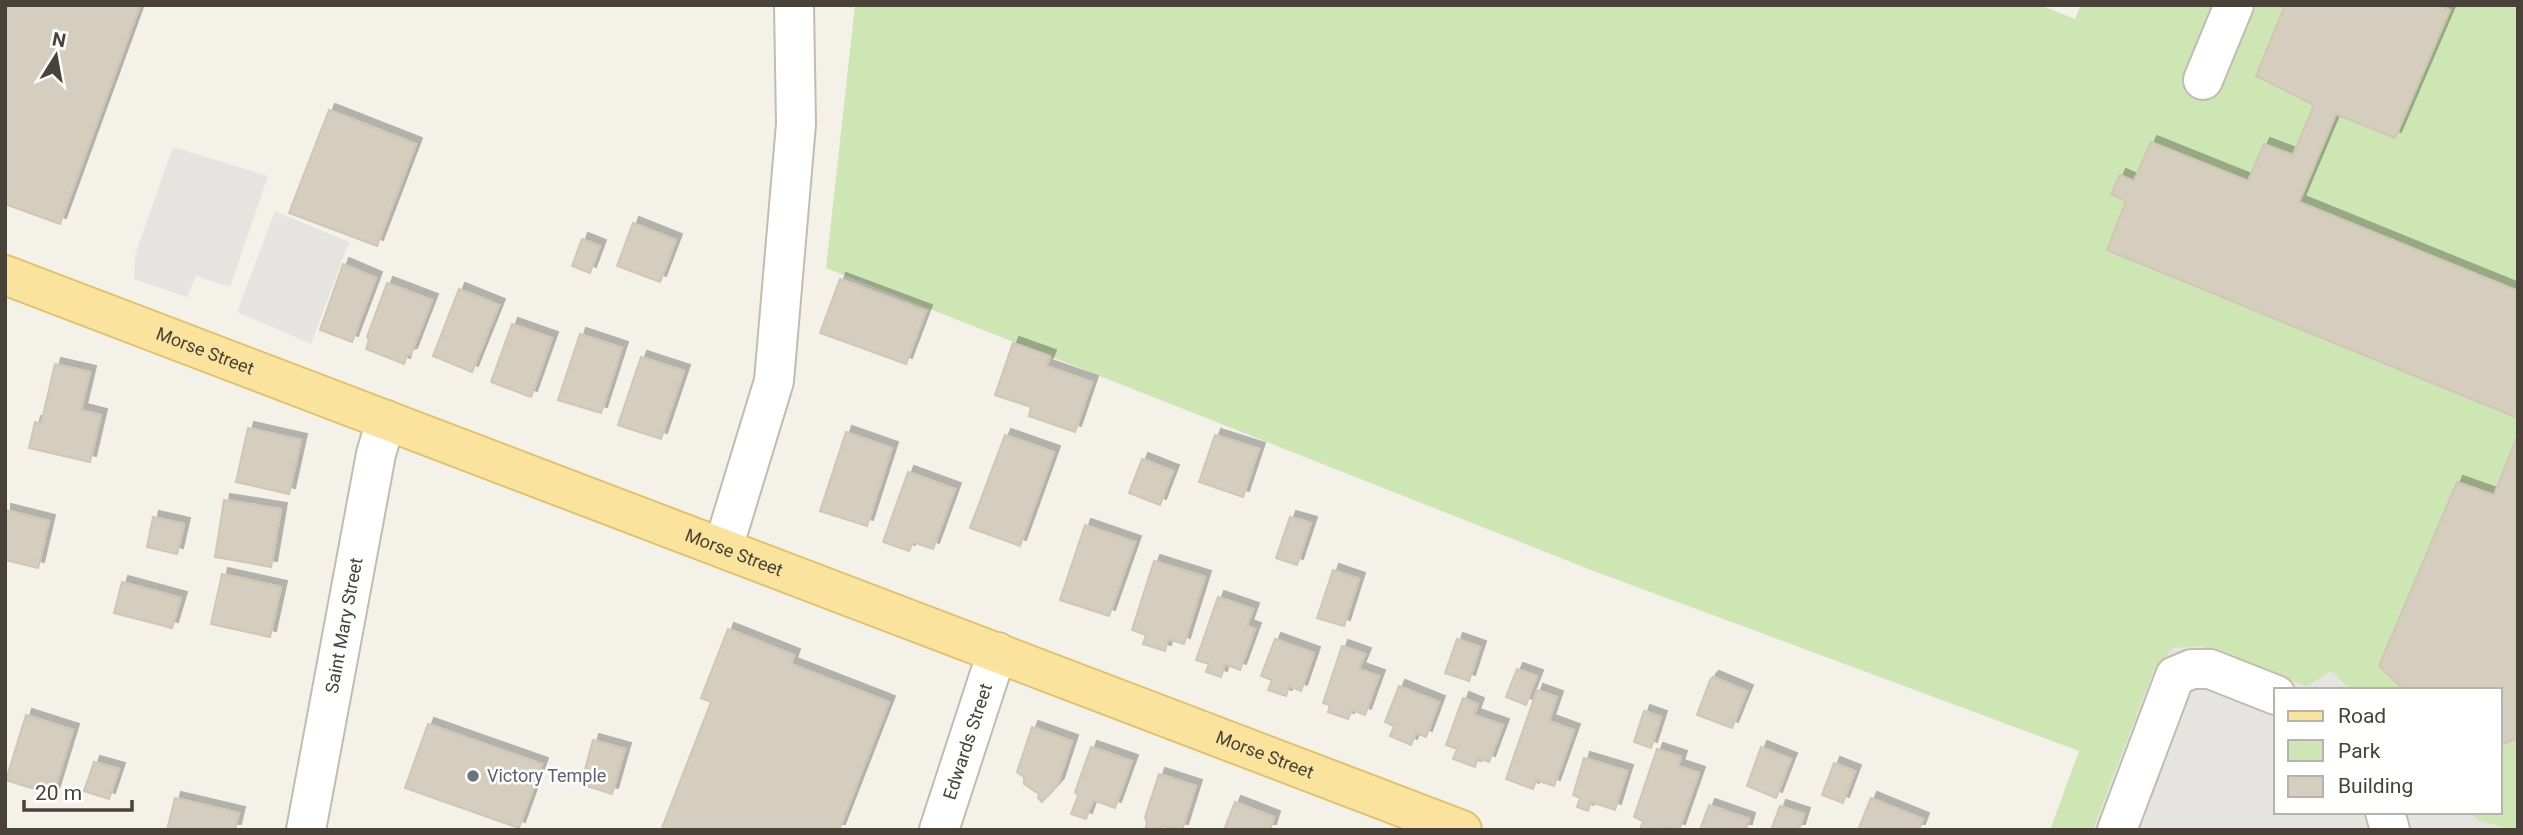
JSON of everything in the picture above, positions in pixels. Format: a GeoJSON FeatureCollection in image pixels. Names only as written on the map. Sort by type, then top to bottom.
{"type":"FeatureCollection","features":[{"type":"Feature","properties":{"kind":"main road","name":"Morse Street"},"geometry":{"type":"LineString","coordinates":[[5,275],[1462,830]]}},
{"type":"Feature","properties":{"kind":"street"},"geometry":{"type":"LineString","coordinates":[[723,548],[774,381],[796,124],[794,5]]}},
{"type":"Feature","properties":{"kind":"street"},"geometry":{"type":"LineString","coordinates":[[2203,80],[2234,5]]}},
{"type":"Feature","properties":{"kind":"street","name":"Saint Mary Street"},"geometry":{"type":"LineString","coordinates":[[306,830],[376,454],[386,420]]}},
{"type":"Feature","properties":{"kind":"street","name":"Edwards Street"},"geometry":{"type":"LineString","coordinates":[[939,830],[996,652]]}},
{"type":"Feature","properties":{"kind":"street"},"geometry":{"type":"LineString","coordinates":[[2118,830],[2175,676],[2192,669],[2210,669],[2274,694]]}},
{"type":"Feature","properties":{"kind":"green space"},"geometry":{"type":"Polygon","coordinates":[[[855,5],[2040,5],[2075,19],[2081,5],[2285,5],[2256,76],[2314,105],[2293,155],[2264,144],[2248,181],[2151,142],[2134,181],[2120,176],[2112,194],[2518,418],[2518,434],[2494,495],[2457,482],[2379,665],[2402,688],[2348,688],[2331,671],[2307,687],[2199,646],[2154,670],[2093,830],[2050,830],[2079,751],[1591,570],[826,268],[855,5]]]}},
{"type":"Feature","properties":{"kind":"green space"},"geometry":{"type":"Polygon","coordinates":[[[2438,5],[2518,5],[2518,291],[2299,202],[2336,114],[2395,138],[2449,10],[2438,5]]]}},
{"type":"Feature","properties":{"kind":"green space"},"geometry":{"type":"Polygon","coordinates":[[[2518,738],[2518,830],[2478,821],[2472,814],[2502,814],[2502,744],[2518,738]]]}},
{"type":"Feature","properties":{"kind":"shaded area"},"geometry":{"type":"Polygon","coordinates":[[[173,147],[268,176],[230,287],[196,276],[187,297],[134,279],[135,255],[173,147]]]}},
{"type":"Feature","properties":{"kind":"shaded area"},"geometry":{"type":"Polygon","coordinates":[[[275,211],[349,242],[311,344],[237,312],[275,211]]]}},
{"type":"Feature","properties":{"kind":"shaded area"},"geometry":{"type":"Polygon","coordinates":[[[2199,646],[2307,687],[2331,671],[2348,688],[2274,688],[2274,814],[2472,814],[2479,821],[2513,830],[2093,830],[2154,670],[2173,648],[2199,646]]]}},
{"type":"Feature","properties":{"kind":"building"},"geometry":{"type":"Polygon","coordinates":[[[5,5],[140,5],[60,224],[5,204],[5,5]]]}},
{"type":"Feature","properties":{"kind":"building"},"geometry":{"type":"Polygon","coordinates":[[[2285,5],[2438,5],[2450,10],[2395,138],[2336,114],[2299,202],[2518,291],[2518,418],[2107,250],[2126,201],[2111,194],[2120,175],[2134,181],[2151,142],[2248,181],[2264,144],[2293,155],[2314,105],[2256,76],[2285,5]]]}},
{"type":"Feature","properties":{"kind":"building"},"geometry":{"type":"Polygon","coordinates":[[[329,110],[416,144],[377,246],[289,213],[329,110]]]}},
{"type":"Feature","properties":{"kind":"building"},"geometry":{"type":"Polygon","coordinates":[[[633,223],[676,240],[660,282],[617,266],[633,223]]]}},
{"type":"Feature","properties":{"kind":"building"},"geometry":{"type":"Polygon","coordinates":[[[582,239],[600,246],[590,273],[572,266],[582,239]]]}},
{"type":"Feature","properties":{"kind":"building"},"geometry":{"type":"Polygon","coordinates":[[[343,264],[376,278],[352,342],[320,330],[343,264]]]}},
{"type":"Feature","properties":{"kind":"building"},"geometry":{"type":"Polygon","coordinates":[[[840,279],[926,311],[906,364],[820,333],[840,279]]]}},
{"type":"Feature","properties":{"kind":"building"},"geometry":{"type":"Polygon","coordinates":[[[387,283],[432,300],[411,354],[407,355],[404,364],[366,349],[369,340],[367,337],[387,283]]]}},
{"type":"Feature","properties":{"kind":"building"},"geometry":{"type":"Polygon","coordinates":[[[459,289],[499,305],[472,372],[433,356],[459,289]]]}},
{"type":"Feature","properties":{"kind":"building"},"geometry":{"type":"Polygon","coordinates":[[[512,324],[552,338],[531,397],[491,382],[512,324]]]}},
{"type":"Feature","properties":{"kind":"building"},"geometry":{"type":"Polygon","coordinates":[[[580,334],[622,348],[601,413],[558,400],[580,334]]]}},
{"type":"Feature","properties":{"kind":"building"},"geometry":{"type":"Polygon","coordinates":[[[1013,343],[1050,356],[1046,366],[1092,382],[1075,432],[1029,416],[1031,407],[995,395],[1013,343]]]}},
{"type":"Feature","properties":{"kind":"building"},"geometry":{"type":"Polygon","coordinates":[[[641,357],[684,371],[661,439],[618,425],[641,357]]]}},
{"type":"Feature","properties":{"kind":"building"},"geometry":{"type":"Polygon","coordinates":[[[55,364],[90,372],[81,410],[101,415],[90,462],[29,448],[35,422],[41,424],[55,364]]]}},
{"type":"Feature","properties":{"kind":"building"},"geometry":{"type":"Polygon","coordinates":[[[248,428],[301,440],[289,494],[236,482],[248,428]]]}},
{"type":"Feature","properties":{"kind":"building"},"geometry":{"type":"Polygon","coordinates":[[[846,432],[892,448],[867,526],[820,511],[846,432]]]}},
{"type":"Feature","properties":{"kind":"building"},"geometry":{"type":"Polygon","coordinates":[[[2518,434],[2518,738],[2502,744],[2502,688],[2402,688],[2379,666],[2457,482],[2494,495],[2518,434]]]}},
{"type":"Feature","properties":{"kind":"building"},"geometry":{"type":"Polygon","coordinates":[[[1005,435],[1054,452],[1020,546],[970,528],[1005,435]]]}},
{"type":"Feature","properties":{"kind":"building"},"geometry":{"type":"Polygon","coordinates":[[[1215,435],[1259,449],[1243,497],[1199,482],[1215,435]]]}},
{"type":"Feature","properties":{"kind":"building"},"geometry":{"type":"Polygon","coordinates":[[[1142,459],[1173,471],[1160,505],[1129,493],[1142,459]]]}},
{"type":"Feature","properties":{"kind":"building"},"geometry":{"type":"Polygon","coordinates":[[[908,472],[955,489],[933,549],[913,542],[909,551],[883,542],[908,472]]]}},
{"type":"Feature","properties":{"kind":"building"},"geometry":{"type":"Polygon","coordinates":[[[224,500],[281,509],[271,567],[215,557],[224,500]]]}},
{"type":"Feature","properties":{"kind":"building"},"geometry":{"type":"Polygon","coordinates":[[[5,510],[49,521],[38,568],[5,560],[5,510]]]}},
{"type":"Feature","properties":{"kind":"building"},"geometry":{"type":"Polygon","coordinates":[[[153,517],[184,524],[177,554],[147,547],[153,517]]]}},
{"type":"Feature","properties":{"kind":"building"},"geometry":{"type":"Polygon","coordinates":[[[1290,517],[1311,523],[1297,565],[1276,558],[1290,517]]]}},
{"type":"Feature","properties":{"kind":"building"},"geometry":{"type":"Polygon","coordinates":[[[1085,525],[1135,542],[1109,616],[1060,600],[1085,525]]]}},
{"type":"Feature","properties":{"kind":"building"},"geometry":{"type":"Polygon","coordinates":[[[1154,561],[1205,577],[1184,644],[1168,639],[1165,651],[1143,644],[1146,635],[1132,630],[1154,561]]]}},
{"type":"Feature","properties":{"kind":"building"},"geometry":{"type":"Polygon","coordinates":[[[1333,570],[1359,579],[1344,626],[1317,618],[1333,570]]]}},
{"type":"Feature","properties":{"kind":"building"},"geometry":{"type":"Polygon","coordinates":[[[222,574],[281,587],[270,637],[211,624],[222,574]]]}},
{"type":"Feature","properties":{"kind":"building"},"geometry":{"type":"Polygon","coordinates":[[[122,582],[181,598],[172,628],[114,613],[122,582]]]}},
{"type":"Feature","properties":{"kind":"building"},"geometry":{"type":"Polygon","coordinates":[[[1218,597],[1253,609],[1247,626],[1255,629],[1240,670],[1225,664],[1221,677],[1206,672],[1209,664],[1196,660],[1218,597]]]}},
{"type":"Feature","properties":{"kind":"building"},"geometry":{"type":"Polygon","coordinates":[[[728,629],[794,655],[791,664],[889,702],[839,830],[662,828],[711,702],[701,698],[728,629]]]}},
{"type":"Feature","properties":{"kind":"building"},"geometry":{"type":"Polygon","coordinates":[[[1275,639],[1314,653],[1301,691],[1289,686],[1286,696],[1268,690],[1272,680],[1261,676],[1275,639]]]}},
{"type":"Feature","properties":{"kind":"building"},"geometry":{"type":"Polygon","coordinates":[[[1457,639],[1480,647],[1469,681],[1445,673],[1457,639]]]}},
{"type":"Feature","properties":{"kind":"building"},"geometry":{"type":"Polygon","coordinates":[[[1342,646],[1365,654],[1359,669],[1379,676],[1365,715],[1352,710],[1348,719],[1328,712],[1330,705],[1323,703],[1342,646]]]}},
{"type":"Feature","properties":{"kind":"building"},"geometry":{"type":"Polygon","coordinates":[[[1517,669],[1537,676],[1526,705],[1506,697],[1517,669]]]}},
{"type":"Feature","properties":{"kind":"building"},"geometry":{"type":"Polygon","coordinates":[[[1713,677],[1747,691],[1732,728],[1697,715],[1713,677]]]}},
{"type":"Feature","properties":{"kind":"building"},"geometry":{"type":"Polygon","coordinates":[[[1399,686],[1439,702],[1426,737],[1416,733],[1411,745],[1390,736],[1394,726],[1385,722],[1399,686]]]}},
{"type":"Feature","properties":{"kind":"building"},"geometry":{"type":"Polygon","coordinates":[[[1537,690],[1557,697],[1549,721],[1574,730],[1554,786],[1536,780],[1533,789],[1506,779],[1537,690]]]}},
{"type":"Feature","properties":{"kind":"building"},"geometry":{"type":"Polygon","coordinates":[[[1463,698],[1478,704],[1474,715],[1503,725],[1489,762],[1478,758],[1475,767],[1453,759],[1457,749],[1446,745],[1463,698]]]}},
{"type":"Feature","properties":{"kind":"building"},"geometry":{"type":"Polygon","coordinates":[[[1644,711],[1661,717],[1651,748],[1634,742],[1644,711]]]}},
{"type":"Feature","properties":{"kind":"building"},"geometry":{"type":"Polygon","coordinates":[[[26,715],[73,730],[53,795],[6,780],[26,715]]]}},
{"type":"Feature","properties":{"kind":"building","name":"Victory Temple"},"geometry":{"type":"Polygon","coordinates":[[[428,724],[542,764],[519,828],[405,788],[428,724]]]}},
{"type":"Feature","properties":{"kind":"building"},"geometry":{"type":"Polygon","coordinates":[[[1032,727],[1072,741],[1058,784],[1042,802],[1038,798],[1039,794],[1024,784],[1024,777],[1017,772],[1032,727]]]}},
{"type":"Feature","properties":{"kind":"building"},"geometry":{"type":"Polygon","coordinates":[[[593,740],[625,749],[612,794],[581,784],[593,740]]]}},
{"type":"Feature","properties":{"kind":"building"},"geometry":{"type":"Polygon","coordinates":[[[1091,747],[1132,761],[1115,808],[1093,800],[1086,819],[1071,814],[1078,796],[1075,792],[1091,747]]]}},
{"type":"Feature","properties":{"kind":"building"},"geometry":{"type":"Polygon","coordinates":[[[1761,747],[1791,759],[1776,798],[1747,786],[1761,747]]]}},
{"type":"Feature","properties":{"kind":"building"},"geometry":{"type":"Polygon","coordinates":[[[1657,749],[1681,757],[1678,766],[1699,773],[1679,830],[1663,827],[1662,830],[1640,830],[1643,821],[1634,817],[1657,749]]]}},
{"type":"Feature","properties":{"kind":"building"},"geometry":{"type":"Polygon","coordinates":[[[1584,758],[1627,771],[1615,810],[1591,802],[1588,811],[1577,807],[1580,798],[1573,795],[1584,758]]]}},
{"type":"Feature","properties":{"kind":"building"},"geometry":{"type":"Polygon","coordinates":[[[94,762],[119,769],[109,799],[84,791],[94,762]]]}},
{"type":"Feature","properties":{"kind":"building"},"geometry":{"type":"Polygon","coordinates":[[[1834,763],[1855,771],[1843,803],[1822,795],[1834,763]]]}},
{"type":"Feature","properties":{"kind":"building"},"geometry":{"type":"Polygon","coordinates":[[[1159,774],[1196,786],[1182,830],[1163,826],[1161,830],[1145,830],[1145,817],[1159,774]]]}},
{"type":"Feature","properties":{"kind":"building"},"geometry":{"type":"Polygon","coordinates":[[[175,798],[239,813],[235,830],[167,830],[175,798]]]}},
{"type":"Feature","properties":{"kind":"building"},"geometry":{"type":"Polygon","coordinates":[[[1871,798],[1923,819],[1919,830],[1858,830],[1871,798]]]}},
{"type":"Feature","properties":{"kind":"building"},"geometry":{"type":"Polygon","coordinates":[[[1235,802],[1274,817],[1270,830],[1224,830],[1235,802]]]}},
{"type":"Feature","properties":{"kind":"building"},"geometry":{"type":"Polygon","coordinates":[[[1709,805],[1749,819],[1746,830],[1700,830],[1709,805]]]}},
{"type":"Feature","properties":{"kind":"building"},"geometry":{"type":"Polygon","coordinates":[[[1780,806],[1804,814],[1799,830],[1771,830],[1780,806]]]}},
{"type":"Feature","properties":{"kind":"place","name":"Victory Temple"},"geometry":{"type":"Point","coordinates":[473,776]}}]}
